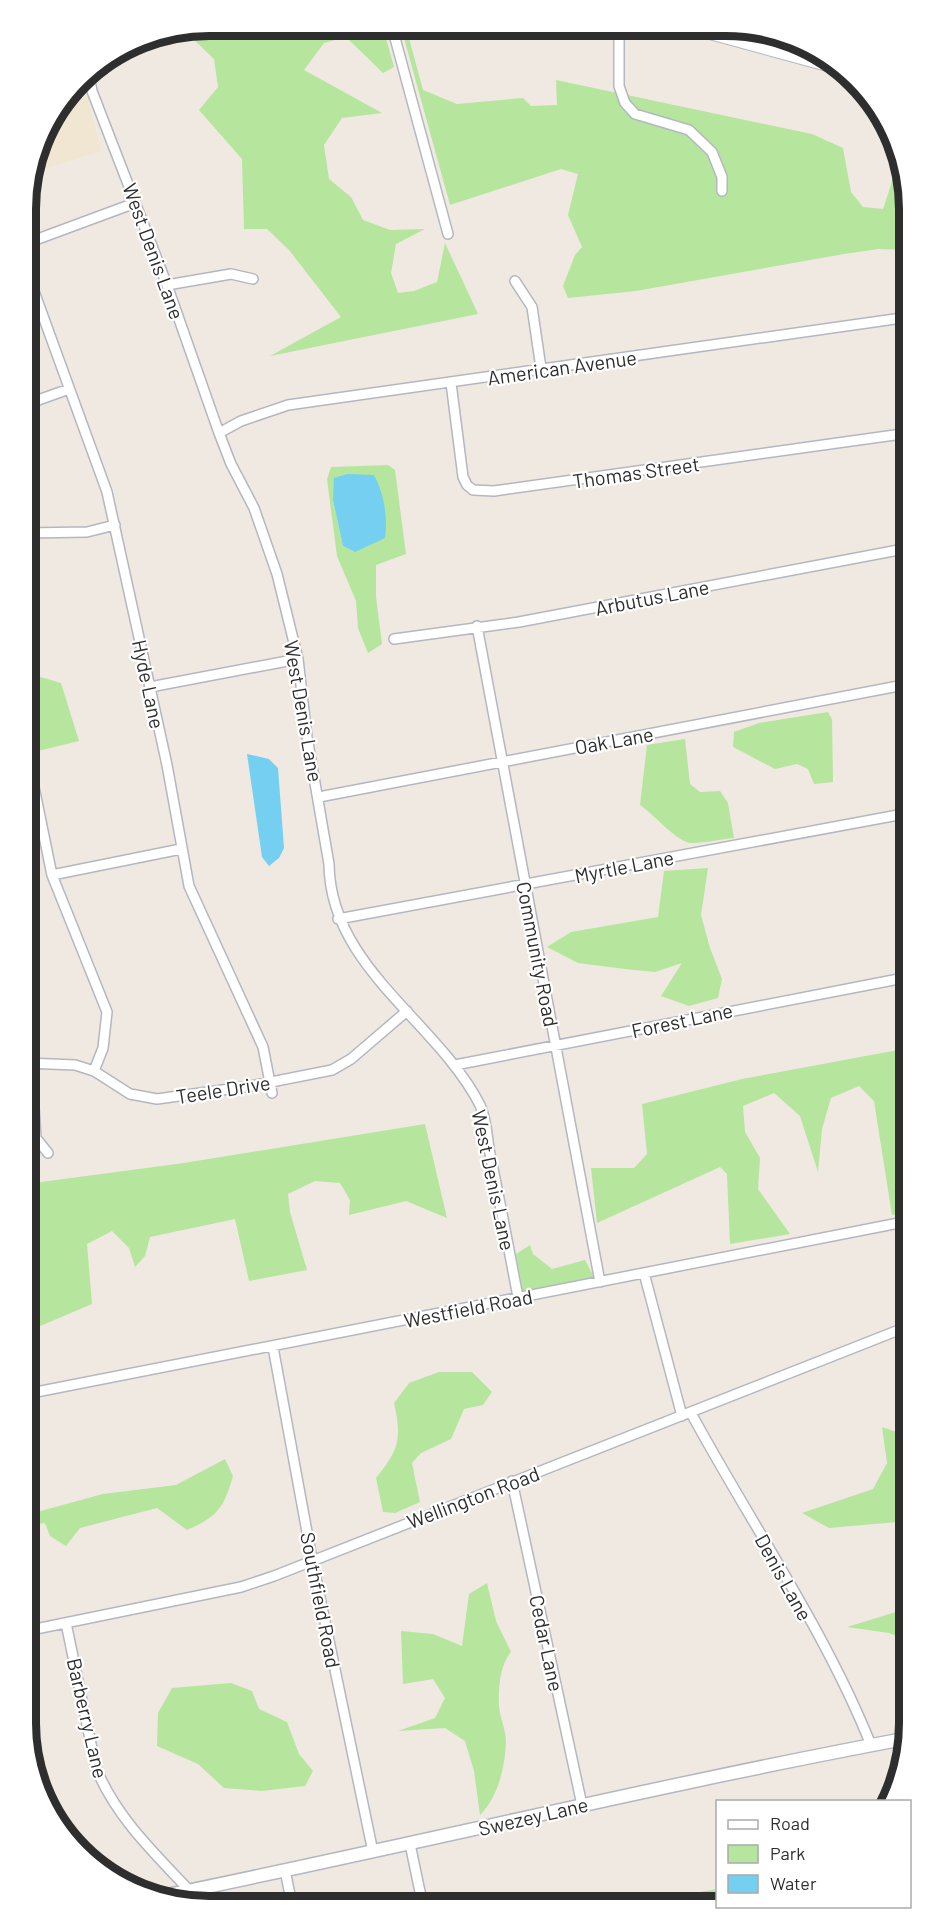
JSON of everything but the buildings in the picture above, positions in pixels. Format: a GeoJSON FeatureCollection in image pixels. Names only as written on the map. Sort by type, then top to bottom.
{"type":"FeatureCollection","features":[{"type":"Feature","properties":{"kind":"main road"},"geometry":{"type":"LineString","coordinates":[[748,37],[808,57]]}},
{"type":"Feature","properties":{"kind":"street"},"geometry":{"type":"LineString","coordinates":[[394,36],[448,234]]}},
{"type":"Feature","properties":{"kind":"street"},"geometry":{"type":"LineString","coordinates":[[618,36],[619,86],[625,103],[635,114],[689,130],[712,152],[722,177],[722,191]]}},
{"type":"Feature","properties":{"kind":"street","name":"West Denis Lane"},"geometry":{"type":"LineString","coordinates":[[90,84],[167,285],[219,433],[231,464],[254,508],[277,574],[298,659],[307,737],[329,864],[329,886],[339,919],[353,946],[455,1065],[481,1107],[518,1297]]}},
{"type":"Feature","properties":{"kind":"street"},"geometry":{"type":"LineString","coordinates":[[36,240],[135,203]]}},
{"type":"Feature","properties":{"kind":"street"},"geometry":{"type":"LineString","coordinates":[[167,285],[231,274],[254,279]]}},
{"type":"Feature","properties":{"kind":"street"},"geometry":{"type":"LineString","coordinates":[[515,281],[532,307],[541,368]]}},
{"type":"Feature","properties":{"kind":"street","name":"Hyde Lane"},"geometry":{"type":"LineString","coordinates":[[36,297],[107,492],[150,687],[189,886],[263,1047],[272,1093]]}},
{"type":"Feature","properties":{"kind":"street","name":"American Avenue"},"geometry":{"type":"LineString","coordinates":[[219,433],[241,422],[288,405],[899,318]]}},
{"type":"Feature","properties":{"kind":"street","name":"Thomas Street"},"geometry":{"type":"LineString","coordinates":[[451,383],[463,477],[473,490],[494,491],[537,486],[899,434]]}},
{"type":"Feature","properties":{"kind":"street"},"geometry":{"type":"LineString","coordinates":[[36,401],[69,389]]}},
{"type":"Feature","properties":{"kind":"street"},"geometry":{"type":"LineString","coordinates":[[36,533],[87,531],[115,525]]}},
{"type":"Feature","properties":{"kind":"street","name":"Arbutus Lane"},"geometry":{"type":"LineString","coordinates":[[394,639],[553,615],[899,550]]}},
{"type":"Feature","properties":{"kind":"street","name":"Community Road"},"geometry":{"type":"LineString","coordinates":[[477,626],[600,1282]]}},
{"type":"Feature","properties":{"kind":"street"},"geometry":{"type":"LineString","coordinates":[[150,687],[298,659]]}},
{"type":"Feature","properties":{"kind":"street","name":"Oak Lane"},"geometry":{"type":"LineString","coordinates":[[319,797],[899,686]]}},
{"type":"Feature","properties":{"kind":"street"},"geometry":{"type":"LineString","coordinates":[[36,797],[52,875],[108,1012],[103,1048],[94,1071]]}},
{"type":"Feature","properties":{"kind":"street","name":"Myrtle Lane"},"geometry":{"type":"LineString","coordinates":[[339,919],[899,815]]}},
{"type":"Feature","properties":{"kind":"street"},"geometry":{"type":"LineString","coordinates":[[52,875],[181,849]]}},
{"type":"Feature","properties":{"kind":"street","name":"Forest Lane"},"geometry":{"type":"LineString","coordinates":[[455,1065],[899,979]]}},
{"type":"Feature","properties":{"kind":"street","name":"Teele Drive"},"geometry":{"type":"LineString","coordinates":[[36,1063],[75,1065],[94,1071],[130,1094],[142,1098],[179,1097],[332,1070],[351,1059],[407,1011]]}},
{"type":"Feature","properties":{"kind":"street"},"geometry":{"type":"LineString","coordinates":[[36,1138],[48,1153]]}},
{"type":"Feature","properties":{"kind":"street","name":"Westfield Road"},"geometry":{"type":"LineString","coordinates":[[36,1392],[899,1223]]}},
{"type":"Feature","properties":{"kind":"street","name":"Denis Lane"},"geometry":{"type":"LineString","coordinates":[[644,1273],[686,1415],[830,1658],[854,1703],[871,1745]]}},
{"type":"Feature","properties":{"kind":"street","name":"Wellington Road"},"geometry":{"type":"LineString","coordinates":[[36,1629],[241,1587],[274,1576],[312,1559],[899,1330]]}},
{"type":"Feature","properties":{"kind":"street","name":"Southfield Road"},"geometry":{"type":"LineString","coordinates":[[273,1347],[312,1559],[373,1852]]}},
{"type":"Feature","properties":{"kind":"street","name":"Cedar Lane"},"geometry":{"type":"LineString","coordinates":[[512,1481],[582,1805]]}},
{"type":"Feature","properties":{"kind":"street","name":"Barberry Lane"},"geometry":{"type":"LineString","coordinates":[[66,1623],[96,1768],[103,1785],[135,1831],[190,1891]]}},
{"type":"Feature","properties":{"kind":"street","name":"Swezey Lane"},"geometry":{"type":"LineString","coordinates":[[179,1893],[582,1805],[898,1740]]}},
{"type":"Feature","properties":{"kind":"street"},"geometry":{"type":"LineString","coordinates":[[410,1844],[421,1896]]}},
{"type":"Feature","properties":{"kind":"street"},"geometry":{"type":"LineString","coordinates":[[285,1870],[290,1896]]}},
{"type":"Feature","properties":{"kind":"shaded area"},"geometry":{"type":"Polygon","coordinates":[[[86,88],[101,151],[41,170],[49,143],[59,122],[86,88]]]}},
{"type":"Feature","properties":{"kind":"green space"},"geometry":{"type":"Polygon","coordinates":[[[385,36],[394,67],[383,73],[346,37],[324,43],[304,70],[382,113],[342,118],[324,145],[329,179],[351,197],[363,220],[390,230],[425,229],[396,244],[391,273],[398,293],[414,291],[437,282],[445,243],[478,314],[270,356],[341,317],[289,250],[267,229],[244,229],[242,159],[199,110],[218,87],[214,59],[191,37],[385,36]]]}},
{"type":"Feature","properties":{"kind":"green space"},"geometry":{"type":"Polygon","coordinates":[[[403,36],[408,36],[423,90],[457,104],[523,98],[531,106],[557,105],[556,80],[812,134],[843,148],[851,192],[863,207],[883,209],[892,182],[893,164],[898,186],[899,250],[879,249],[844,254],[636,291],[568,298],[563,286],[575,255],[582,247],[568,215],[578,174],[561,169],[450,205],[403,36]]]}},
{"type":"Feature","properties":{"kind":"green space"},"geometry":{"type":"Polygon","coordinates":[[[388,465],[395,470],[406,554],[376,565],[376,597],[382,644],[368,653],[358,628],[356,601],[337,556],[327,479],[331,467],[388,465]],[[333,500],[343,546],[355,552],[333,500]]]}},
{"type":"Feature","properties":{"kind":"green space"},"geometry":{"type":"Polygon","coordinates":[[[36,676],[61,683],[79,741],[38,751],[36,676]]]}},
{"type":"Feature","properties":{"kind":"green space"},"geometry":{"type":"Polygon","coordinates":[[[828,712],[832,719],[833,782],[814,784],[808,769],[797,764],[775,769],[733,747],[734,732],[759,723],[828,712]]]}},
{"type":"Feature","properties":{"kind":"green space"},"geometry":{"type":"Polygon","coordinates":[[[685,739],[690,784],[700,792],[720,791],[728,803],[734,838],[697,843],[686,842],[640,805],[647,745],[685,739]]]}},
{"type":"Feature","properties":{"kind":"green space"},"geometry":{"type":"Polygon","coordinates":[[[708,868],[701,915],[722,979],[718,998],[689,1006],[661,996],[682,963],[655,972],[625,969],[578,963],[547,947],[571,932],[658,917],[664,871],[708,868]]]}},
{"type":"Feature","properties":{"kind":"green space"},"geometry":{"type":"Polygon","coordinates":[[[899,1050],[899,1214],[892,1215],[874,1101],[859,1086],[831,1098],[822,1129],[818,1172],[800,1116],[774,1093],[743,1106],[745,1132],[760,1158],[758,1189],[790,1234],[730,1244],[727,1174],[720,1167],[597,1223],[591,1168],[634,1168],[647,1154],[642,1104],[742,1079],[899,1050]]]}},
{"type":"Feature","properties":{"kind":"green space"},"geometry":{"type":"Polygon","coordinates":[[[425,1124],[447,1218],[406,1201],[349,1215],[350,1200],[340,1183],[315,1181],[288,1194],[290,1212],[307,1270],[249,1281],[235,1219],[150,1237],[145,1256],[135,1267],[129,1248],[112,1231],[87,1244],[92,1304],[36,1328],[36,1183],[184,1163],[425,1124]]]}},
{"type":"Feature","properties":{"kind":"green space"},"geometry":{"type":"Polygon","coordinates":[[[530,1245],[533,1254],[552,1269],[585,1260],[595,1279],[523,1292],[516,1254],[530,1245]]]}},
{"type":"Feature","properties":{"kind":"green space"},"geometry":{"type":"Polygon","coordinates":[[[439,1372],[472,1372],[492,1392],[483,1405],[464,1409],[451,1439],[421,1453],[412,1463],[420,1502],[395,1513],[383,1512],[376,1478],[390,1459],[397,1443],[398,1426],[394,1403],[409,1383],[439,1372]]]}},
{"type":"Feature","properties":{"kind":"green space"},"geometry":{"type":"Polygon","coordinates":[[[882,1427],[899,1433],[899,1522],[829,1528],[802,1513],[873,1489],[887,1463],[882,1427]]]}},
{"type":"Feature","properties":{"kind":"green space"},"geometry":{"type":"Polygon","coordinates":[[[225,1459],[233,1476],[218,1510],[206,1521],[187,1530],[157,1508],[80,1528],[66,1546],[50,1536],[45,1523],[36,1524],[36,1512],[103,1494],[176,1485],[225,1459]]]}},
{"type":"Feature","properties":{"kind":"green space"},"geometry":{"type":"Polygon","coordinates":[[[487,1583],[496,1621],[511,1652],[504,1663],[499,1692],[506,1738],[504,1762],[492,1800],[480,1815],[474,1771],[465,1741],[445,1728],[398,1731],[435,1718],[445,1698],[433,1679],[403,1684],[401,1631],[433,1634],[462,1646],[469,1594],[487,1583]]]}},
{"type":"Feature","properties":{"kind":"green space"},"geometry":{"type":"Polygon","coordinates":[[[899,1611],[899,1637],[889,1633],[847,1627],[899,1611]]]}},
{"type":"Feature","properties":{"kind":"green space"},"geometry":{"type":"Polygon","coordinates":[[[231,1683],[252,1691],[259,1709],[287,1722],[299,1754],[313,1771],[305,1786],[262,1791],[224,1788],[198,1764],[157,1746],[158,1713],[172,1688],[231,1683]]]}},
{"type":"Feature","properties":{"kind":"green space"},"geometry":{"type":"Polygon","coordinates":[[[716,1889],[716,1896],[688,1896],[687,1894],[716,1889]]]}},
{"type":"Feature","properties":{"kind":"water"},"geometry":{"type":"Polygon","coordinates":[[[347,474],[374,475],[383,498],[385,514],[385,538],[355,552],[343,546],[333,500],[334,478],[347,474]]]}},
{"type":"Feature","properties":{"kind":"water"},"geometry":{"type":"Polygon","coordinates":[[[247,754],[269,759],[278,768],[284,848],[279,858],[269,866],[262,857],[247,754]]]}}]}
